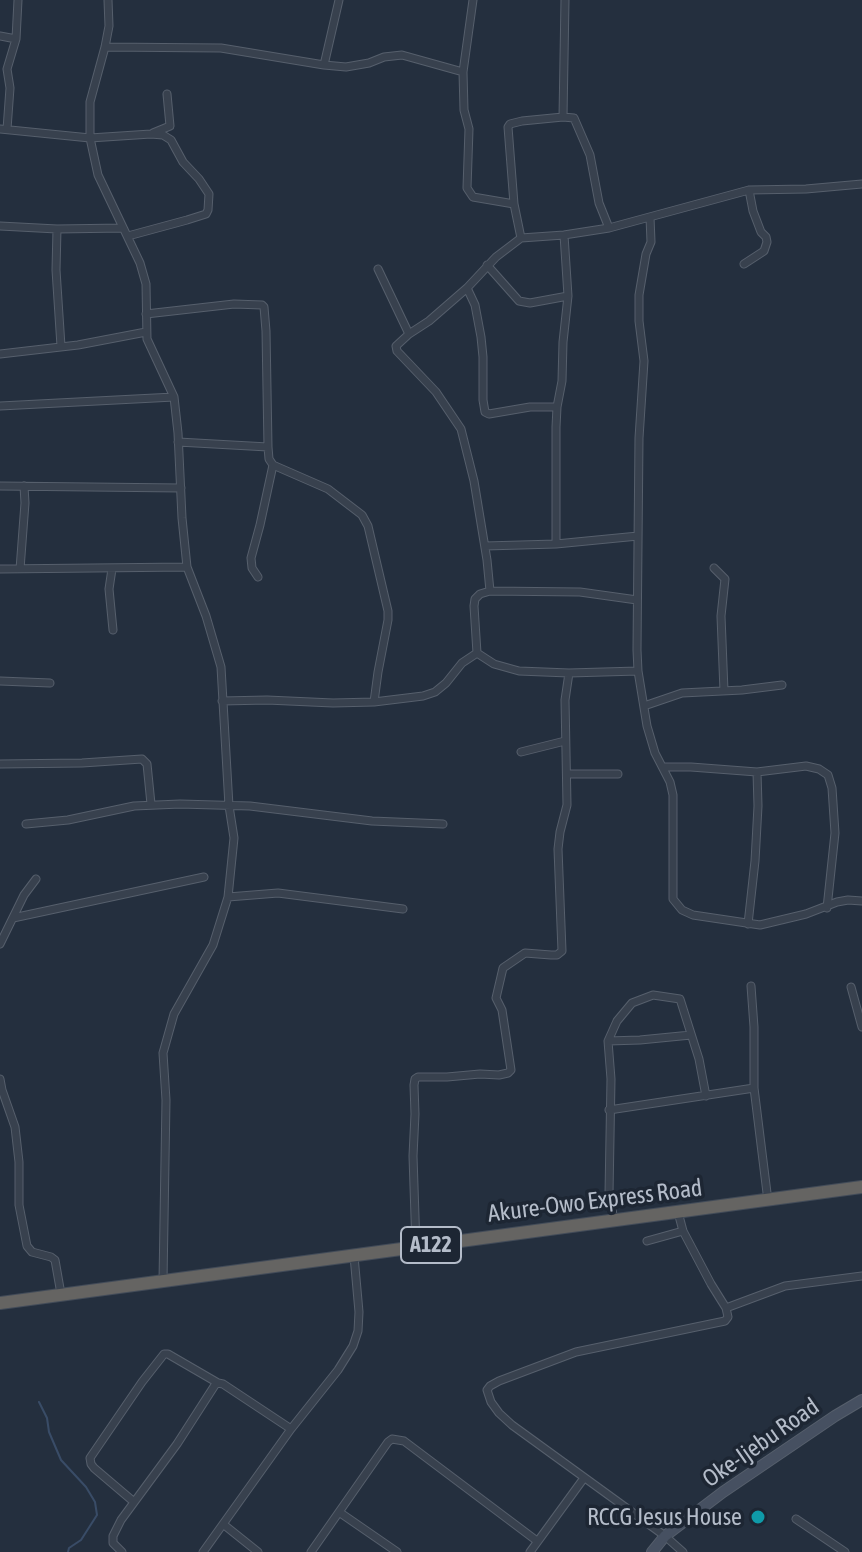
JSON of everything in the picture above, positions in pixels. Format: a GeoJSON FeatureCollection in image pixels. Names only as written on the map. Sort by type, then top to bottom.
{"type":"FeatureCollection","features":[{"type":"Feature","properties":{"kind":"highway","name":"Akure-Owo Express Road"},"geometry":{"type":"LineString","coordinates":[[0,1303],[862,1187]]}},
{"type":"Feature","properties":{"kind":"main road","name":"Oke-Ijebu Road"},"geometry":{"type":"LineString","coordinates":[[652,1552],[665,1536],[760,1466],[861,1399]]}},
{"type":"Feature","properties":{"kind":"street"},"geometry":{"type":"LineString","coordinates":[[0,226],[126,232],[196,217],[206,214],[208,210],[209,194],[183,162],[171,140],[163,135],[90,138],[4,129],[10,88],[7,69],[16,39],[18,0]]}},
{"type":"Feature","properties":{"kind":"street"},"geometry":{"type":"LineString","coordinates":[[108,0],[109,26],[90,102],[90,138],[98,175],[140,263],[146,284],[146,332],[150,349],[174,397],[187,567],[221,667],[229,806],[234,838],[228,897],[213,945],[174,1014],[163,1053],[166,1100],[163,1281]]}},
{"type":"Feature","properties":{"kind":"street"},"geometry":{"type":"LineString","coordinates":[[324,65],[339,0]]}},
{"type":"Feature","properties":{"kind":"street"},"geometry":{"type":"LineString","coordinates":[[473,0],[463,72],[464,110],[469,129],[467,188],[473,197],[514,204]]}},
{"type":"Feature","properties":{"kind":"street"},"geometry":{"type":"LineString","coordinates":[[563,117],[565,0]]}},
{"type":"Feature","properties":{"kind":"street"},"geometry":{"type":"LineString","coordinates":[[0,36],[16,39]]}},
{"type":"Feature","properties":{"kind":"street"},"geometry":{"type":"LineString","coordinates":[[105,47],[221,48],[346,67],[402,55],[463,72]]}},
{"type":"Feature","properties":{"kind":"street"},"geometry":{"type":"LineString","coordinates":[[151,134],[170,126],[167,94]]}},
{"type":"Feature","properties":{"kind":"street"},"geometry":{"type":"LineString","coordinates":[[521,238],[514,204],[508,127],[522,121],[574,118],[590,155],[599,203],[609,228]]}},
{"type":"Feature","properties":{"kind":"street"},"geometry":{"type":"LineString","coordinates":[[490,591],[474,481],[461,429],[436,392],[396,346],[429,321],[467,288],[487,265],[521,238],[609,228],[749,190],[862,184]]}},
{"type":"Feature","properties":{"kind":"street"},"geometry":{"type":"LineString","coordinates":[[744,264],[764,251],[767,242],[753,211],[749,190]]}},
{"type":"Feature","properties":{"kind":"street"},"geometry":{"type":"LineString","coordinates":[[650,217],[651,242],[639,295],[644,361],[639,438],[638,671],[650,738],[673,795],[673,899],[682,910],[693,915],[760,925],[827,908],[837,902],[862,901]]}},
{"type":"Feature","properties":{"kind":"street"},"geometry":{"type":"LineString","coordinates":[[57,229],[56,270],[61,346]]}},
{"type":"Feature","properties":{"kind":"street"},"geometry":{"type":"LineString","coordinates":[[556,544],[557,407],[562,381],[563,332],[568,296],[564,235]]}},
{"type":"Feature","properties":{"kind":"street"},"geometry":{"type":"LineString","coordinates":[[487,265],[519,301],[530,303],[568,296]]}},
{"type":"Feature","properties":{"kind":"street"},"geometry":{"type":"LineString","coordinates":[[378,269],[409,334]]}},
{"type":"Feature","properties":{"kind":"street"},"geometry":{"type":"LineString","coordinates":[[467,288],[475,305],[481,337],[485,412],[557,407]]}},
{"type":"Feature","properties":{"kind":"street"},"geometry":{"type":"LineString","coordinates":[[146,314],[234,304],[264,307],[269,459],[273,465],[328,489],[362,515],[368,526],[388,611],[374,702]]}},
{"type":"Feature","properties":{"kind":"street"},"geometry":{"type":"LineString","coordinates":[[0,354],[146,332]]}},
{"type":"Feature","properties":{"kind":"street"},"geometry":{"type":"LineString","coordinates":[[0,406],[174,397]]}},
{"type":"Feature","properties":{"kind":"street"},"geometry":{"type":"LineString","coordinates":[[178,442],[268,447]]}},
{"type":"Feature","properties":{"kind":"street"},"geometry":{"type":"LineString","coordinates":[[258,577],[252,568],[251,558],[273,465]]}},
{"type":"Feature","properties":{"kind":"street"},"geometry":{"type":"LineString","coordinates":[[0,486],[181,488]]}},
{"type":"Feature","properties":{"kind":"street"},"geometry":{"type":"LineString","coordinates":[[20,569],[24,486]]}},
{"type":"Feature","properties":{"kind":"street"},"geometry":{"type":"LineString","coordinates":[[485,546],[556,544],[638,536]]}},
{"type":"Feature","properties":{"kind":"street"},"geometry":{"type":"LineString","coordinates":[[0,569],[187,567]]}},
{"type":"Feature","properties":{"kind":"street"},"geometry":{"type":"LineString","coordinates":[[714,568],[725,579],[721,616],[724,691]]}},
{"type":"Feature","properties":{"kind":"street"},"geometry":{"type":"LineString","coordinates":[[112,569],[109,589],[113,630]]}},
{"type":"Feature","properties":{"kind":"street"},"geometry":{"type":"LineString","coordinates":[[637,600],[580,592],[490,591],[475,599],[474,615],[477,653],[504,668],[569,673],[638,671]]}},
{"type":"Feature","properties":{"kind":"street"},"geometry":{"type":"LineString","coordinates":[[222,701],[333,703],[411,698],[435,692],[462,663],[477,653]]}},
{"type":"Feature","properties":{"kind":"street"},"geometry":{"type":"LineString","coordinates":[[416,1247],[414,1082],[418,1077],[504,1075],[511,1070],[502,1010],[496,998],[503,968],[525,953],[557,955],[562,951],[558,849],[567,805],[565,700],[569,673]]}},
{"type":"Feature","properties":{"kind":"street"},"geometry":{"type":"LineString","coordinates":[[0,681],[50,683]]}},
{"type":"Feature","properties":{"kind":"street"},"geometry":{"type":"LineString","coordinates":[[644,706],[682,693],[782,685]]}},
{"type":"Feature","properties":{"kind":"street"},"geometry":{"type":"LineString","coordinates":[[521,752],[565,741]]}},
{"type":"Feature","properties":{"kind":"street"},"geometry":{"type":"LineString","coordinates":[[0,764],[142,759],[147,764],[151,804]]}},
{"type":"Feature","properties":{"kind":"street"},"geometry":{"type":"LineString","coordinates":[[663,767],[757,772],[812,767],[828,775],[832,788],[835,833],[827,908]]}},
{"type":"Feature","properties":{"kind":"street"},"geometry":{"type":"LineString","coordinates":[[748,924],[755,861],[757,772]]}},
{"type":"Feature","properties":{"kind":"street"},"geometry":{"type":"LineString","coordinates":[[567,774],[618,774]]}},
{"type":"Feature","properties":{"kind":"street"},"geometry":{"type":"LineString","coordinates":[[26,824],[68,820],[151,804],[250,806],[342,819],[443,824]]}},
{"type":"Feature","properties":{"kind":"street"},"geometry":{"type":"LineString","coordinates":[[13,918],[204,877]]}},
{"type":"Feature","properties":{"kind":"street"},"geometry":{"type":"LineString","coordinates":[[0,944],[24,895],[36,879]]}},
{"type":"Feature","properties":{"kind":"street"},"geometry":{"type":"LineString","coordinates":[[228,897],[278,893],[403,909]]}},
{"type":"Feature","properties":{"kind":"street"},"geometry":{"type":"LineString","coordinates":[[751,986],[754,1088],[768,1201]]}},
{"type":"Feature","properties":{"kind":"street"},"geometry":{"type":"LineString","coordinates":[[851,987],[862,1027]]}},
{"type":"Feature","properties":{"kind":"street"},"geometry":{"type":"LineString","coordinates":[[614,1220],[609,1194],[611,1079],[608,1041],[617,1021],[632,1003],[653,995],[680,999],[699,1059],[706,1096]]}},
{"type":"Feature","properties":{"kind":"street"},"geometry":{"type":"LineString","coordinates":[[608,1041],[691,1035]]}},
{"type":"Feature","properties":{"kind":"street"},"geometry":{"type":"LineString","coordinates":[[0,1079],[15,1127],[19,1205],[27,1246],[32,1252],[55,1260],[61,1294]]}},
{"type":"Feature","properties":{"kind":"street"},"geometry":{"type":"LineString","coordinates":[[609,1110],[754,1088]]}},
{"type":"Feature","properties":{"kind":"street"},"geometry":{"type":"LineString","coordinates":[[678,1212],[683,1231],[726,1308],[728,1317],[725,1321],[576,1352],[490,1386],[487,1390],[499,1413],[683,1552]]}},
{"type":"Feature","properties":{"kind":"street"},"geometry":{"type":"LineString","coordinates":[[647,1241],[683,1231]]}},
{"type":"Feature","properties":{"kind":"street"},"geometry":{"type":"LineString","coordinates":[[203,1552],[353,1346],[359,1312],[354,1256]]}},
{"type":"Feature","properties":{"kind":"street"},"geometry":{"type":"LineString","coordinates":[[726,1308],[785,1286],[862,1276]]}},
{"type":"Feature","properties":{"kind":"street"},"geometry":{"type":"LineString","coordinates":[[134,1502],[90,1461],[142,1382],[166,1353],[244,1397],[291,1429]]}},
{"type":"Feature","properties":{"kind":"street"},"geometry":{"type":"LineString","coordinates":[[122,1552],[113,1543],[121,1520],[218,1383]]}},
{"type":"Feature","properties":{"kind":"street"},"geometry":{"type":"LineString","coordinates":[[311,1552],[392,1439],[404,1441],[537,1541]]}},
{"type":"Feature","properties":{"kind":"street"},"geometry":{"type":"LineString","coordinates":[[530,1552],[584,1478]]}},
{"type":"Feature","properties":{"kind":"street"},"geometry":{"type":"LineString","coordinates":[[339,1512],[397,1552]]}},
{"type":"Feature","properties":{"kind":"street"},"geometry":{"type":"LineString","coordinates":[[796,1519],[845,1552]]}},
{"type":"Feature","properties":{"kind":"street"},"geometry":{"type":"LineString","coordinates":[[223,1524],[258,1552]]}},
{"type":"Feature","properties":{"kind":"waterway"},"geometry":{"type":"LineString","coordinates":[[39,1402],[61,1460],[86,1487],[95,1502],[97,1515],[81,1540],[68,1552]]}},
{"type":"Feature","properties":{"kind":"place","name":"RCCG Jesus House"},"geometry":{"type":"Point","coordinates":[758,1517]}}]}
